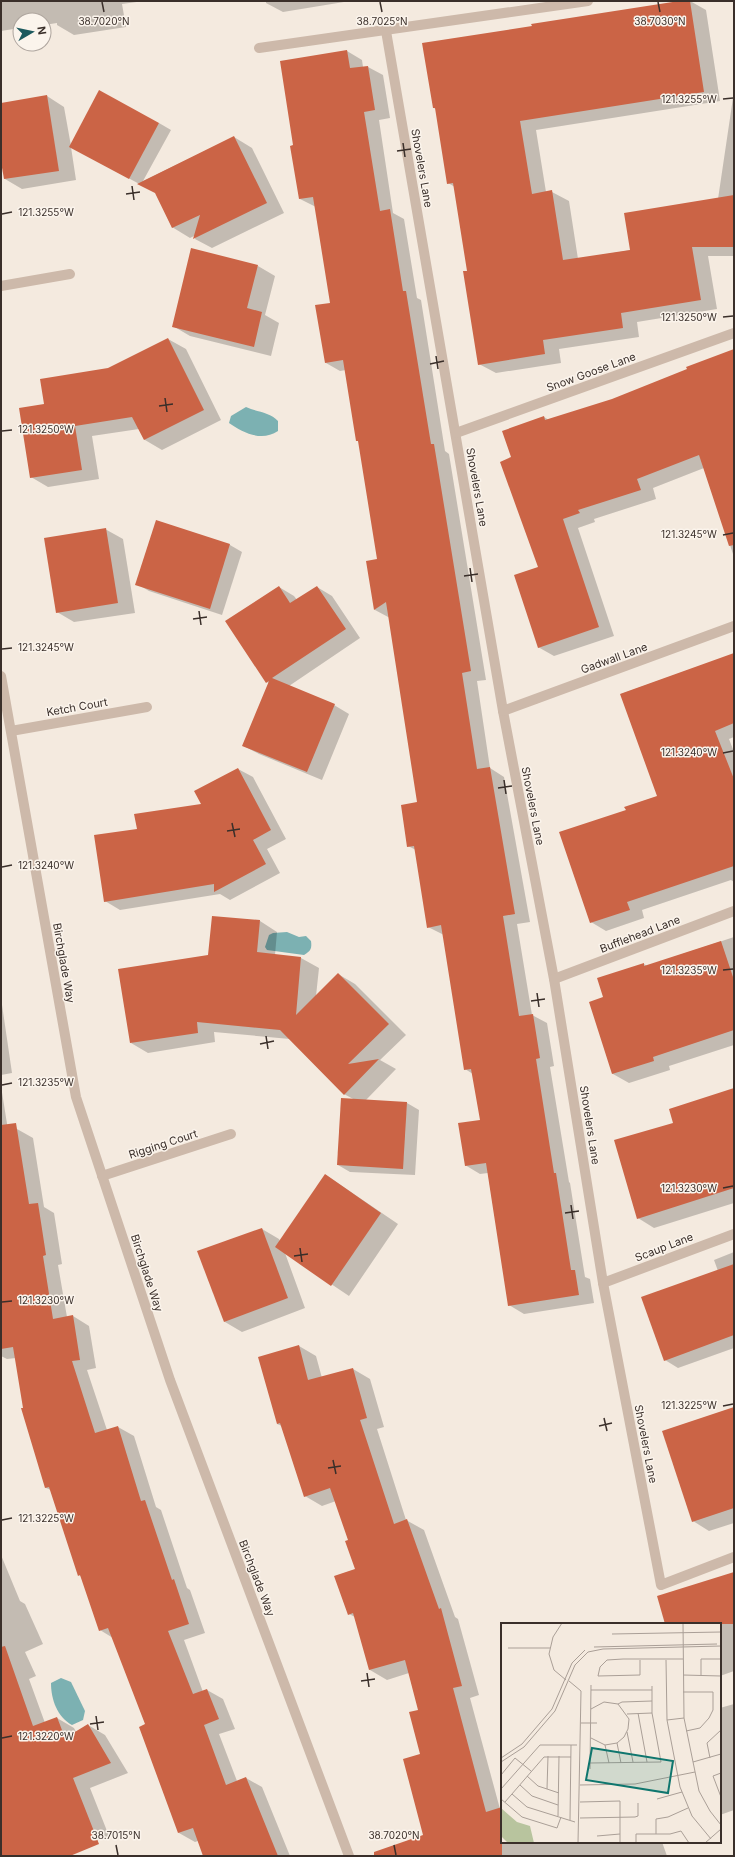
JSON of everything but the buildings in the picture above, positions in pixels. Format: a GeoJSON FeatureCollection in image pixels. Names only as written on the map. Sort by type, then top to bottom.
{"type":"FeatureCollection","features":[{"type":"Feature","properties":{"kind":"street"},"geometry":{"type":"LineString","coordinates":[[259,48],[588,1]]}},
{"type":"Feature","properties":{"kind":"street","name":"Shovelers Lane"},"geometry":{"type":"LineString","coordinates":[[386,31],[503,711],[554,979],[603,1283],[661,1585],[734,1557]]}},
{"type":"Feature","properties":{"kind":"street"},"geometry":{"type":"LineString","coordinates":[[1,286],[70,274]]}},
{"type":"Feature","properties":{"kind":"street","name":"Snow Goose Lane"},"geometry":{"type":"LineString","coordinates":[[456,433],[734,333]]}},
{"type":"Feature","properties":{"kind":"street","name":"Gadwall Lane"},"geometry":{"type":"LineString","coordinates":[[503,711],[734,626]]}},
{"type":"Feature","properties":{"kind":"street","name":"Birchglade Way"},"geometry":{"type":"LineString","coordinates":[[1,676],[76,1097],[170,1380],[349,1856]]}},
{"type":"Feature","properties":{"kind":"street","name":"Ketch Court"},"geometry":{"type":"LineString","coordinates":[[10,731],[147,707]]}},
{"type":"Feature","properties":{"kind":"street","name":"Bufflehead Lane"},"geometry":{"type":"LineString","coordinates":[[554,979],[734,911]]}},
{"type":"Feature","properties":{"kind":"street","name":"Rigging Court"},"geometry":{"type":"LineString","coordinates":[[102,1176],[231,1134]]}},
{"type":"Feature","properties":{"kind":"street","name":"Scaup Lane"},"geometry":{"type":"LineString","coordinates":[[603,1283],[734,1234]]}},
{"type":"Feature","properties":{"kind":"water"},"geometry":{"type":"Polygon","coordinates":[[[246,407],[275,418],[278,421],[278,431],[266,436],[259,436],[246,433],[229,423],[231,416],[246,407]]]}},
{"type":"Feature","properties":{"kind":"water"},"geometry":{"type":"Polygon","coordinates":[[[287,932],[299,937],[306,936],[311,941],[310,951],[304,955],[267,950],[265,947],[269,935],[273,933],[287,932]]]}},
{"type":"Feature","properties":{"kind":"water"},"geometry":{"type":"Polygon","coordinates":[[[61,1678],[71,1682],[85,1711],[83,1720],[72,1725],[62,1717],[56,1707],[52,1695],[51,1683],[61,1678]]]}}]}
